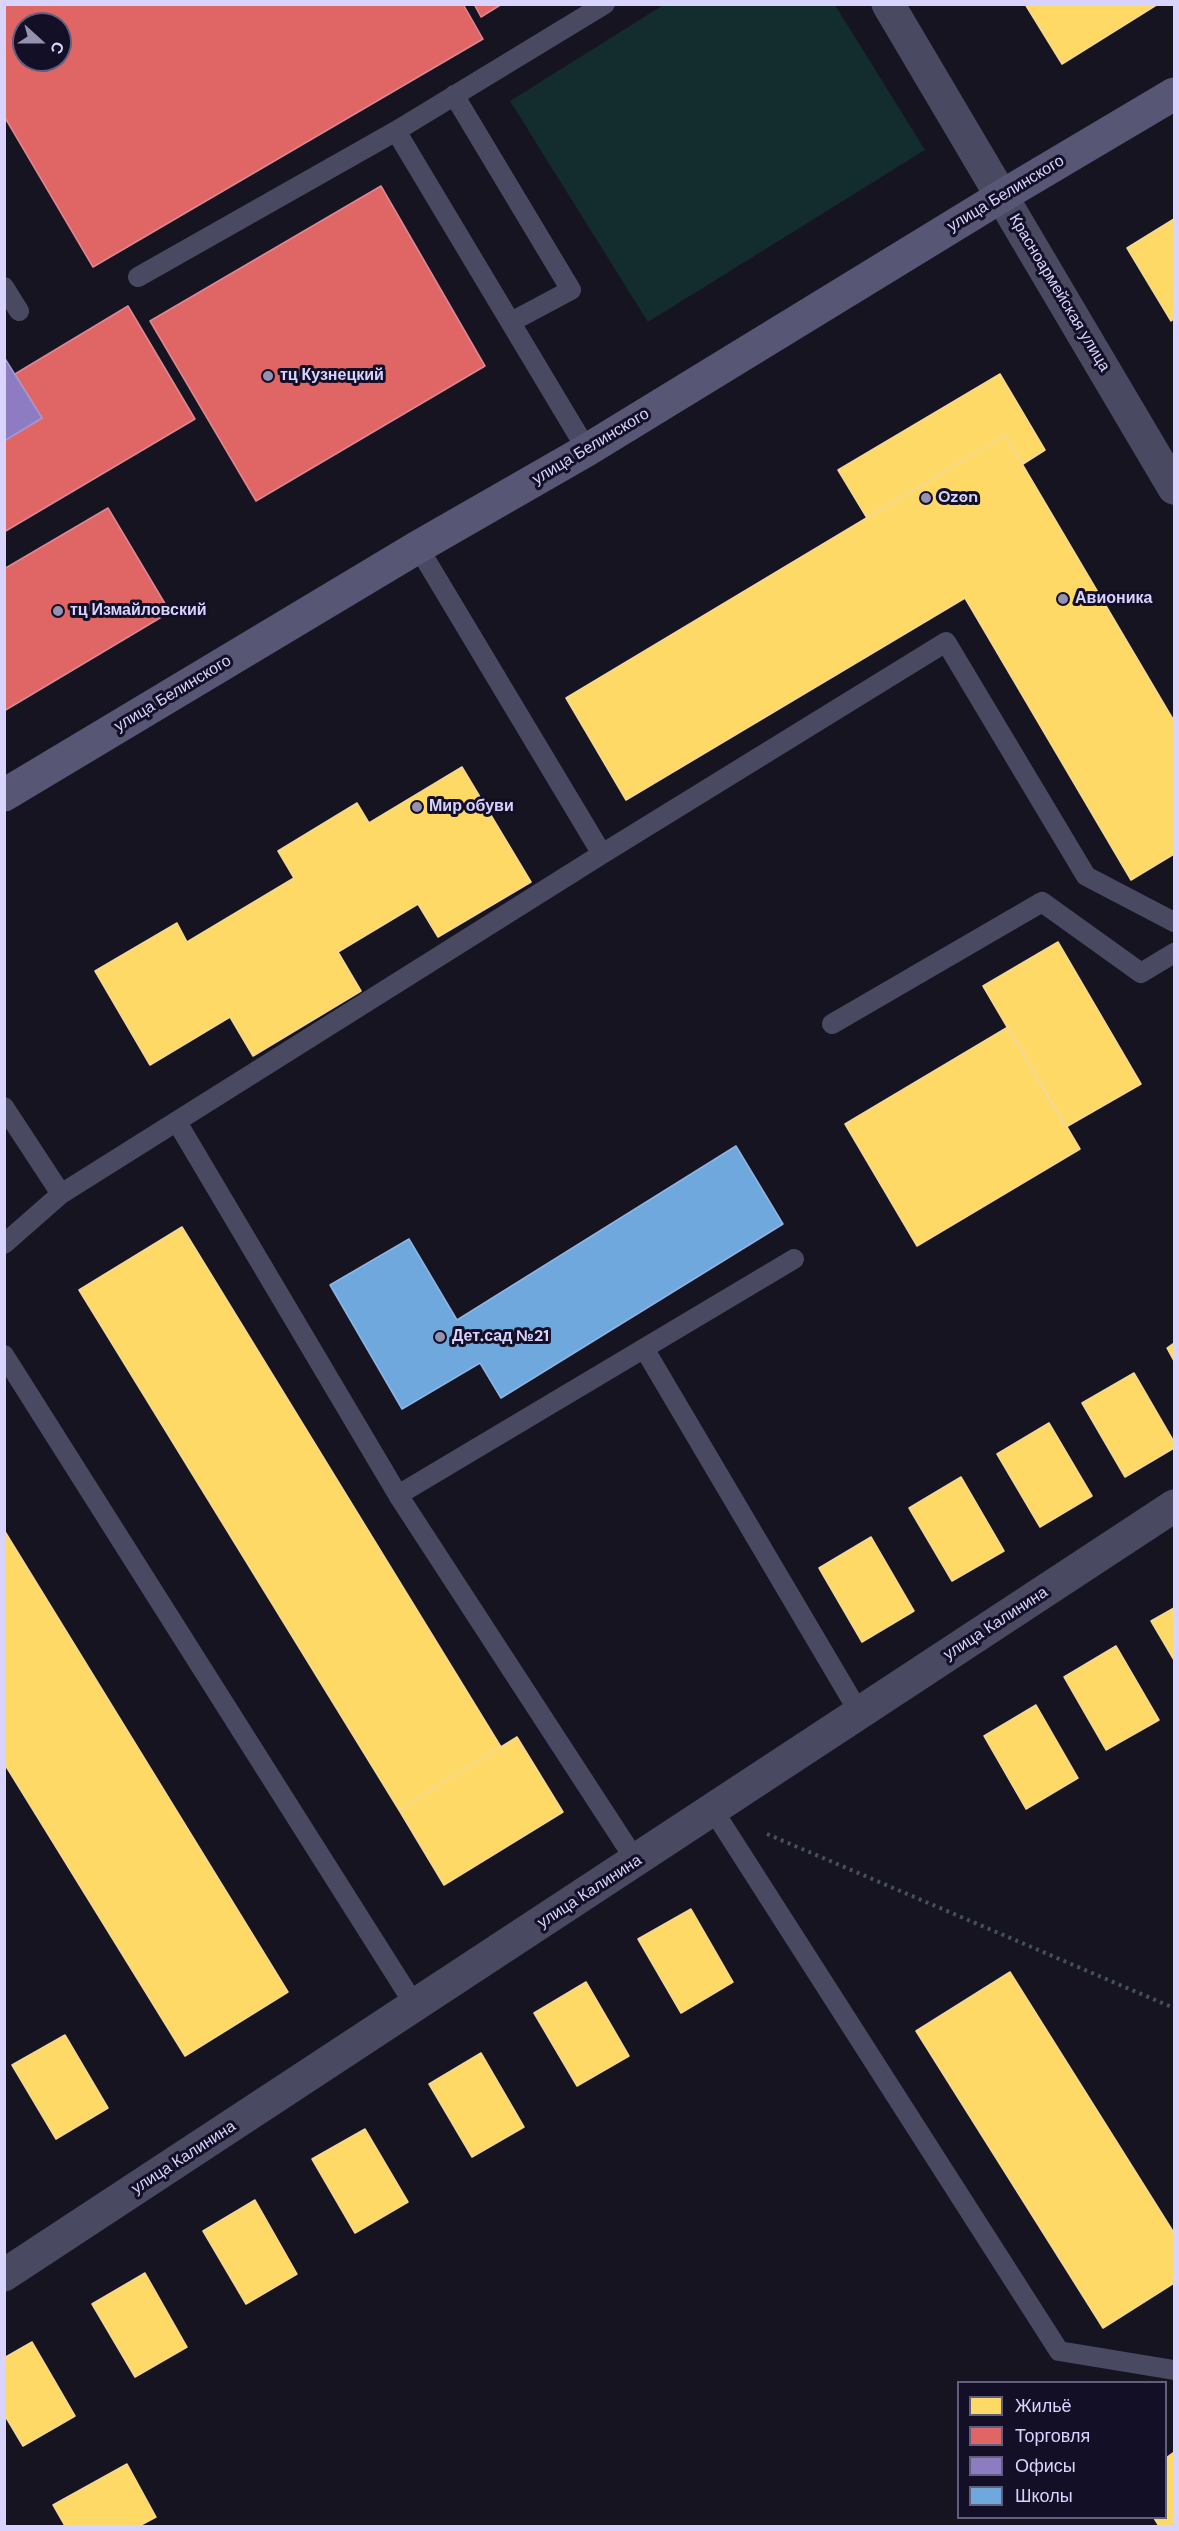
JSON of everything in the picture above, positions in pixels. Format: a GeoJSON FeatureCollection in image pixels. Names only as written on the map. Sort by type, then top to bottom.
{"type":"FeatureCollection","features":[{"type":"Feature","properties":{"kind":"street","name":"Красноармейская улица"},"geometry":{"type":"LineString","coordinates":[[888,4],[1174,488]]}},
{"type":"Feature","properties":{"kind":"street","name":"улица Белинского"},"geometry":{"type":"LineString","coordinates":[[4,795],[418,547],[587,450],[1002,196],[1174,94]]}},
{"type":"Feature","properties":{"kind":"street","name":"улица Калинина"},"geometry":{"type":"LineString","coordinates":[[4,2275],[416,2007],[1174,1506]]}},
{"type":"Feature","properties":{"kind":"lane"},"geometry":{"type":"LineString","coordinates":[[138,277],[396,131],[605,4]]}},
{"type":"Feature","properties":{"kind":"lane"},"geometry":{"type":"LineString","coordinates":[[454,95],[571,290],[511,322]]}},
{"type":"Feature","properties":{"kind":"lane"},"geometry":{"type":"LineString","coordinates":[[396,131],[587,450]]}},
{"type":"Feature","properties":{"kind":"lane"},"geometry":{"type":"LineString","coordinates":[[4,287],[19,311]]}},
{"type":"Feature","properties":{"kind":"lane"},"geometry":{"type":"LineString","coordinates":[[418,547],[602,854]]}},
{"type":"Feature","properties":{"kind":"lane"},"geometry":{"type":"LineString","coordinates":[[4,1244],[61,1194],[602,854],[946,642],[1086,876],[1174,922]]}},
{"type":"Feature","properties":{"kind":"lane"},"geometry":{"type":"LineString","coordinates":[[832,1024],[1042,902],[1141,973],[1174,953]]}},
{"type":"Feature","properties":{"kind":"lane"},"geometry":{"type":"LineString","coordinates":[[4,1107],[61,1194]]}},
{"type":"Feature","properties":{"kind":"lane"},"geometry":{"type":"LineString","coordinates":[[177,1122],[398,1495],[636,1861]]}},
{"type":"Feature","properties":{"kind":"lane"},"geometry":{"type":"LineString","coordinates":[[398,1495],[645,1350],[794,1259]]}},
{"type":"Feature","properties":{"kind":"lane"},"geometry":{"type":"LineString","coordinates":[[645,1350],[860,1714]]}},
{"type":"Feature","properties":{"kind":"lane"},"geometry":{"type":"LineString","coordinates":[[4,1355],[416,2007]]}},
{"type":"Feature","properties":{"kind":"lane"},"geometry":{"type":"LineString","coordinates":[[713,1810],[1059,2351],[1174,2370]]}},
{"type":"Feature","properties":{"kind":"path"},"geometry":{"type":"LineString","coordinates":[[713,1810],[1174,2008]]}},
{"type":"Feature","properties":{"kind":"green space"},"geometry":{"type":"Polygon","coordinates":[[[665,4],[835,5],[925,150],[648,322],[510,101],[665,4]]]}},
{"type":"Feature","properties":{"kind":"building: Жильё"},"geometry":{"type":"Polygon","coordinates":[[[1025,4],[1158,4],[1062,64],[1025,4]]]}},
{"type":"Feature","properties":{"kind":"building: Жильё"},"geometry":{"type":"Polygon","coordinates":[[[1174,219],[1174,319],[1171,321],[1127,248],[1174,219]]]}},
{"type":"Feature","properties":{"kind":"building: Жильё"},"geometry":{"type":"Polygon","coordinates":[[[1000,374],[1045,450],[1023,464],[1005,435],[867,518],[838,470],[1000,374]]]}},
{"type":"Feature","properties":{"kind":"building: Жильё"},"geometry":{"type":"Polygon","coordinates":[[[1005,435],[1174,721],[1174,854],[1131,880],[965,598],[626,800],[566,698],[1005,435]]]}},
{"type":"Feature","properties":{"kind":"building: Жильё"},"geometry":{"type":"Polygon","coordinates":[[[462,767],[531,882],[438,937],[418,904],[338,952],[361,991],[253,1056],[230,1017],[150,1065],[95,971],[177,923],[187,942],[294,878],[278,851],[357,803],[369,823],[462,767]]]}},
{"type":"Feature","properties":{"kind":"building: Жильё"},"geometry":{"type":"Polygon","coordinates":[[[1058,942],[1141,1084],[1066,1127],[983,986],[1058,942]]]}},
{"type":"Feature","properties":{"kind":"building: Жильё"},"geometry":{"type":"Polygon","coordinates":[[[1008,1027],[1080,1149],[917,1246],[845,1124],[1008,1027]]]}},
{"type":"Feature","properties":{"kind":"building: Жильё"},"geometry":{"type":"Polygon","coordinates":[[[182,1227],[501,1747],[399,1810],[79,1290],[182,1227]]]}},
{"type":"Feature","properties":{"kind":"building: Жильё"},"geometry":{"type":"Polygon","coordinates":[[[1174,1343],[1174,1361],[1167,1348],[1174,1343]]]}},
{"type":"Feature","properties":{"kind":"building: Жильё"},"geometry":{"type":"Polygon","coordinates":[[[1134,1373],[1174,1442],[1174,1448],[1125,1477],[1082,1403],[1134,1373]]]}},
{"type":"Feature","properties":{"kind":"building: Жильё"},"geometry":{"type":"Polygon","coordinates":[[[1049,1423],[1092,1496],[1040,1527],[997,1454],[1049,1423]]]}},
{"type":"Feature","properties":{"kind":"building: Жильё"},"geometry":{"type":"Polygon","coordinates":[[[961,1477],[1004,1551],[952,1581],[909,1508],[961,1477]]]}},
{"type":"Feature","properties":{"kind":"building: Жильё"},"geometry":{"type":"Polygon","coordinates":[[[4,1530],[288,1992],[185,2056],[4,1763],[4,1530]]]}},
{"type":"Feature","properties":{"kind":"building: Жильё"},"geometry":{"type":"Polygon","coordinates":[[[871,1537],[914,1611],[862,1642],[819,1568],[871,1537]]]}},
{"type":"Feature","properties":{"kind":"building: Жильё"},"geometry":{"type":"Polygon","coordinates":[[[1174,1608],[1174,1660],[1151,1621],[1174,1608]]]}},
{"type":"Feature","properties":{"kind":"building: Жильё"},"geometry":{"type":"Polygon","coordinates":[[[1116,1646],[1159,1720],[1106,1750],[1064,1677],[1116,1646]]]}},
{"type":"Feature","properties":{"kind":"building: Жильё"},"geometry":{"type":"Polygon","coordinates":[[[1036,1705],[1078,1778],[1026,1809],[984,1736],[1036,1705]]]}},
{"type":"Feature","properties":{"kind":"building: Жильё"},"geometry":{"type":"Polygon","coordinates":[[[517,1737],[563,1812],[444,1885],[399,1810],[517,1737]]]}},
{"type":"Feature","properties":{"kind":"building: Жильё"},"geometry":{"type":"Polygon","coordinates":[[[691,1909],[733,1982],[681,2013],[638,1939],[691,1909]]]}},
{"type":"Feature","properties":{"kind":"building: Жильё"},"geometry":{"type":"Polygon","coordinates":[[[1010,1972],[1174,2233],[1174,2283],[1103,2328],[916,2031],[1010,1972]]]}},
{"type":"Feature","properties":{"kind":"building: Жильё"},"geometry":{"type":"Polygon","coordinates":[[[586,1982],[629,2056],[577,2086],[534,2013],[586,1982]]]}},
{"type":"Feature","properties":{"kind":"building: Жильё"},"geometry":{"type":"Polygon","coordinates":[[[65,2035],[108,2108],[56,2139],[12,2065],[65,2035]]]}},
{"type":"Feature","properties":{"kind":"building: Жильё"},"geometry":{"type":"Polygon","coordinates":[[[481,2053],[524,2127],[472,2157],[429,2084],[481,2053]]]}},
{"type":"Feature","properties":{"kind":"building: Жильё"},"geometry":{"type":"Polygon","coordinates":[[[365,2129],[408,2202],[355,2233],[312,2159],[365,2129]]]}},
{"type":"Feature","properties":{"kind":"building: Жильё"},"geometry":{"type":"Polygon","coordinates":[[[255,2200],[297,2274],[246,2304],[203,2231],[255,2200]]]}},
{"type":"Feature","properties":{"kind":"building: Жильё"},"geometry":{"type":"Polygon","coordinates":[[[145,2273],[187,2347],[135,2377],[92,2304],[145,2273]]]}},
{"type":"Feature","properties":{"kind":"building: Жильё"},"geometry":{"type":"Polygon","coordinates":[[[32,2342],[75,2416],[23,2446],[4,2414],[4,2358],[32,2342]]]}},
{"type":"Feature","properties":{"kind":"building: Жильё"},"geometry":{"type":"Polygon","coordinates":[[[1174,2452],[1174,2523],[1169,2526],[1159,2526],[1155,2519],[1167,2519],[1167,2457],[1174,2452]]]}},
{"type":"Feature","properties":{"kind":"building: Жильё"},"geometry":{"type":"Polygon","coordinates":[[[127,2464],[156,2517],[139,2526],[65,2526],[53,2505],[127,2464]]]}},
{"type":"Feature","properties":{"kind":"building: Торговля"},"geometry":{"type":"Polygon","coordinates":[[[4,4],[463,4],[483,39],[93,267],[4,116],[4,4]]]}},
{"type":"Feature","properties":{"kind":"building: Торговля"},"geometry":{"type":"Polygon","coordinates":[[[474,4],[502,4],[481,17],[474,4]]]}},
{"type":"Feature","properties":{"kind":"building: Торговля"},"geometry":{"type":"Polygon","coordinates":[[[381,186],[485,366],[256,501],[150,321],[381,186]]]}},
{"type":"Feature","properties":{"kind":"building: Торговля"},"geometry":{"type":"Polygon","coordinates":[[[128,306],[195,419],[4,532],[4,441],[42,418],[15,374],[128,306]]]}},
{"type":"Feature","properties":{"kind":"building: Торговля"},"geometry":{"type":"Polygon","coordinates":[[[108,508],[170,612],[4,711],[4,569],[108,508]]]}},
{"type":"Feature","properties":{"kind":"building: Офисы"},"geometry":{"type":"Polygon","coordinates":[[[4,357],[42,418],[4,441],[4,357]]]}},
{"type":"Feature","properties":{"kind":"building: Школы"},"geometry":{"type":"Polygon","coordinates":[[[736,1146],[783,1224],[501,1398],[480,1363],[402,1409],[330,1285],[409,1239],[457,1320],[736,1146]]]}},
{"type":"Feature","properties":{"kind":"place","name":"тц Кузнецкий"},"geometry":{"type":"Point","coordinates":[268,376]}},
{"type":"Feature","properties":{"kind":"place","name":"Ozon"},"geometry":{"type":"Point","coordinates":[926,498]}},
{"type":"Feature","properties":{"kind":"place","name":"Авионика"},"geometry":{"type":"Point","coordinates":[1063,599]}},
{"type":"Feature","properties":{"kind":"place","name":"тц Измайловский"},"geometry":{"type":"Point","coordinates":[58,611]}},
{"type":"Feature","properties":{"kind":"place","name":"Мир обуви"},"geometry":{"type":"Point","coordinates":[417,807]}},
{"type":"Feature","properties":{"kind":"place","name":"Дет.сад №21"},"geometry":{"type":"Point","coordinates":[440,1337]}}]}
